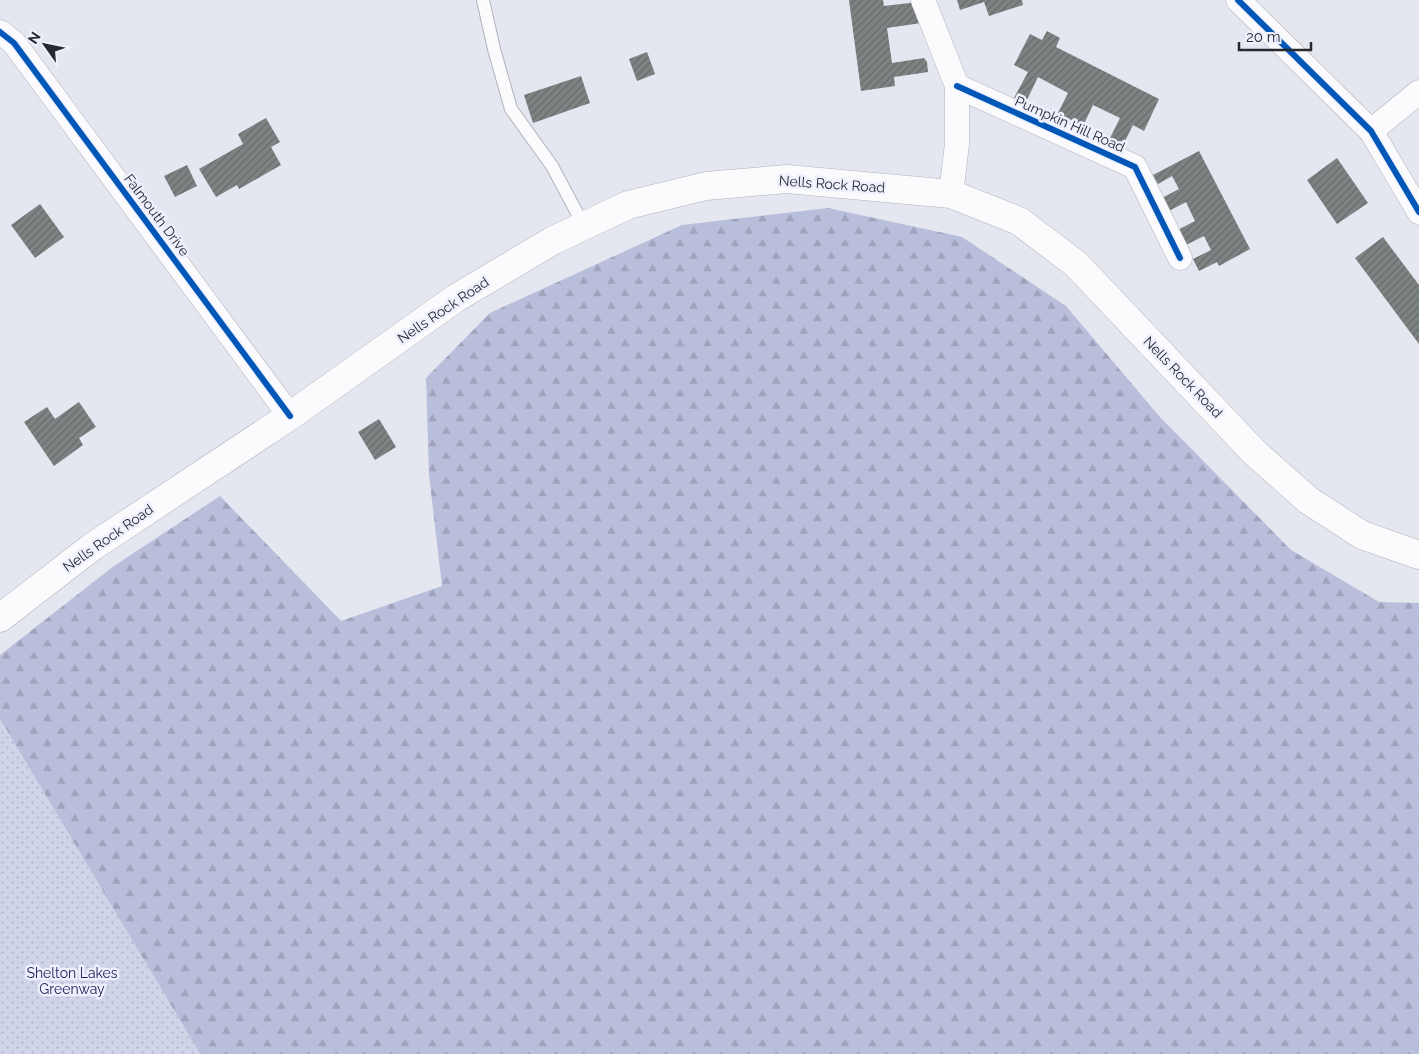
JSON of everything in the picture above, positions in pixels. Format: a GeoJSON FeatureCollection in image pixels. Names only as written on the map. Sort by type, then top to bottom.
{"type":"FeatureCollection","features":[{"type":"Feature","properties":{"kind":"main road","name":"Nells Rock Road"},"geometry":{"type":"LineString","coordinates":[[0,618],[92,546],[290,416],[456,298],[552,241],[628,205],[706,186],[787,179],[951,194],[1019,221],[1076,264],[1254,452],[1308,500],[1362,535],[1419,555]]}},
{"type":"Feature","properties":{"kind":"street"},"geometry":{"type":"LineString","coordinates":[[923,0],[957,86],[957,144],[951,194]]}},
{"type":"Feature","properties":{"kind":"street"},"geometry":{"type":"LineString","coordinates":[[1238,0],[1370,131],[1419,212]]}},
{"type":"Feature","properties":{"kind":"street","name":"Falmouth Drive"},"geometry":{"type":"LineString","coordinates":[[0,32],[14,43],[290,416]]}},
{"type":"Feature","properties":{"kind":"street","name":"Pumpkin Hill Road"},"geometry":{"type":"LineString","coordinates":[[957,86],[1135,167],[1180,258]]}},
{"type":"Feature","properties":{"kind":"street"},"geometry":{"type":"LineString","coordinates":[[1370,131],[1419,92]]}},
{"type":"Feature","properties":{"kind":"lane"},"geometry":{"type":"LineString","coordinates":[[483,0],[494,49],[511,109],[552,166],[584,226]]}},
{"type":"Feature","properties":{"kind":"green space"},"geometry":{"type":"Polygon","coordinates":[[[828,208],[962,237],[1066,306],[1159,416],[1291,550],[1379,602],[1419,603],[1419,1054],[200,1054],[0,719],[0,655],[114,566],[220,496],[341,621],[442,586],[429,475],[426,378],[490,313],[682,225],[828,208]]]}},
{"type":"Feature","properties":{"kind":"green space","name":"Shelton Lakes Greenway"},"geometry":{"type":"Polygon","coordinates":[[[0,719],[200,1054],[0,1054],[0,719]]]}},
{"type":"Feature","properties":{"kind":"building"},"geometry":{"type":"Polygon","coordinates":[[[849,0],[883,0],[884,6],[918,2],[921,23],[887,28],[892,63],[924,58],[927,62],[928,72],[894,77],[895,86],[861,91],[849,0]]]}},
{"type":"Feature","properties":{"kind":"building"},"geometry":{"type":"Polygon","coordinates":[[[957,0],[1022,0],[1023,5],[989,16],[984,2],[960,10],[957,0]]]}},
{"type":"Feature","properties":{"kind":"building"},"geometry":{"type":"Polygon","coordinates":[[[1047,31],[1060,38],[1056,47],[1159,99],[1144,131],[1133,125],[1121,149],[1108,142],[1120,118],[1093,105],[1083,126],[1058,113],[1068,93],[1038,77],[1025,104],[1014,98],[1028,72],[1014,65],[1030,34],[1042,40],[1047,31]]]}},
{"type":"Feature","properties":{"kind":"building"},"geometry":{"type":"Polygon","coordinates":[[[647,52],[655,74],[637,81],[629,59],[647,52]]]}},
{"type":"Feature","properties":{"kind":"building"},"geometry":{"type":"Polygon","coordinates":[[[581,76],[590,103],[533,123],[524,95],[581,76]]]}},
{"type":"Feature","properties":{"kind":"building"},"geometry":{"type":"Polygon","coordinates":[[[266,118],[280,142],[271,147],[281,165],[239,189],[237,185],[216,197],[199,169],[243,144],[238,134],[266,118]]]}},
{"type":"Feature","properties":{"kind":"building"},"geometry":{"type":"Polygon","coordinates":[[[1199,151],[1250,249],[1219,266],[1217,262],[1199,271],[1193,259],[1211,250],[1204,236],[1182,247],[1174,232],[1195,221],[1186,202],[1167,212],[1160,199],[1179,189],[1172,176],[1158,184],[1153,175],[1199,151]]]}},
{"type":"Feature","properties":{"kind":"building"},"geometry":{"type":"Polygon","coordinates":[[[1337,158],[1368,203],[1337,224],[1307,180],[1337,158]]]}},
{"type":"Feature","properties":{"kind":"building"},"geometry":{"type":"Polygon","coordinates":[[[187,165],[197,186],[175,197],[164,176],[187,165]]]}},
{"type":"Feature","properties":{"kind":"building"},"geometry":{"type":"Polygon","coordinates":[[[40,204],[64,237],[35,258],[11,225],[40,204]]]}},
{"type":"Feature","properties":{"kind":"building"},"geometry":{"type":"Polygon","coordinates":[[[1383,237],[1419,285],[1419,344],[1355,258],[1383,237]]]}},
{"type":"Feature","properties":{"kind":"building"},"geometry":{"type":"Polygon","coordinates":[[[79,402],[96,427],[79,438],[83,445],[54,466],[24,422],[47,407],[55,419],[79,402]]]}},
{"type":"Feature","properties":{"kind":"building"},"geometry":{"type":"Polygon","coordinates":[[[379,419],[396,447],[375,460],[358,432],[379,419]]]}},
{"type":"Feature","properties":{"kind":"cycle path"},"geometry":{"type":"LineString","coordinates":[[1238,0],[1371,131],[1419,212]]}},
{"type":"Feature","properties":{"kind":"cycle path"},"geometry":{"type":"LineString","coordinates":[[0,32],[14,43],[290,416]]}},
{"type":"Feature","properties":{"kind":"cycle path"},"geometry":{"type":"LineString","coordinates":[[957,86],[1135,167],[1180,258]]}}]}
